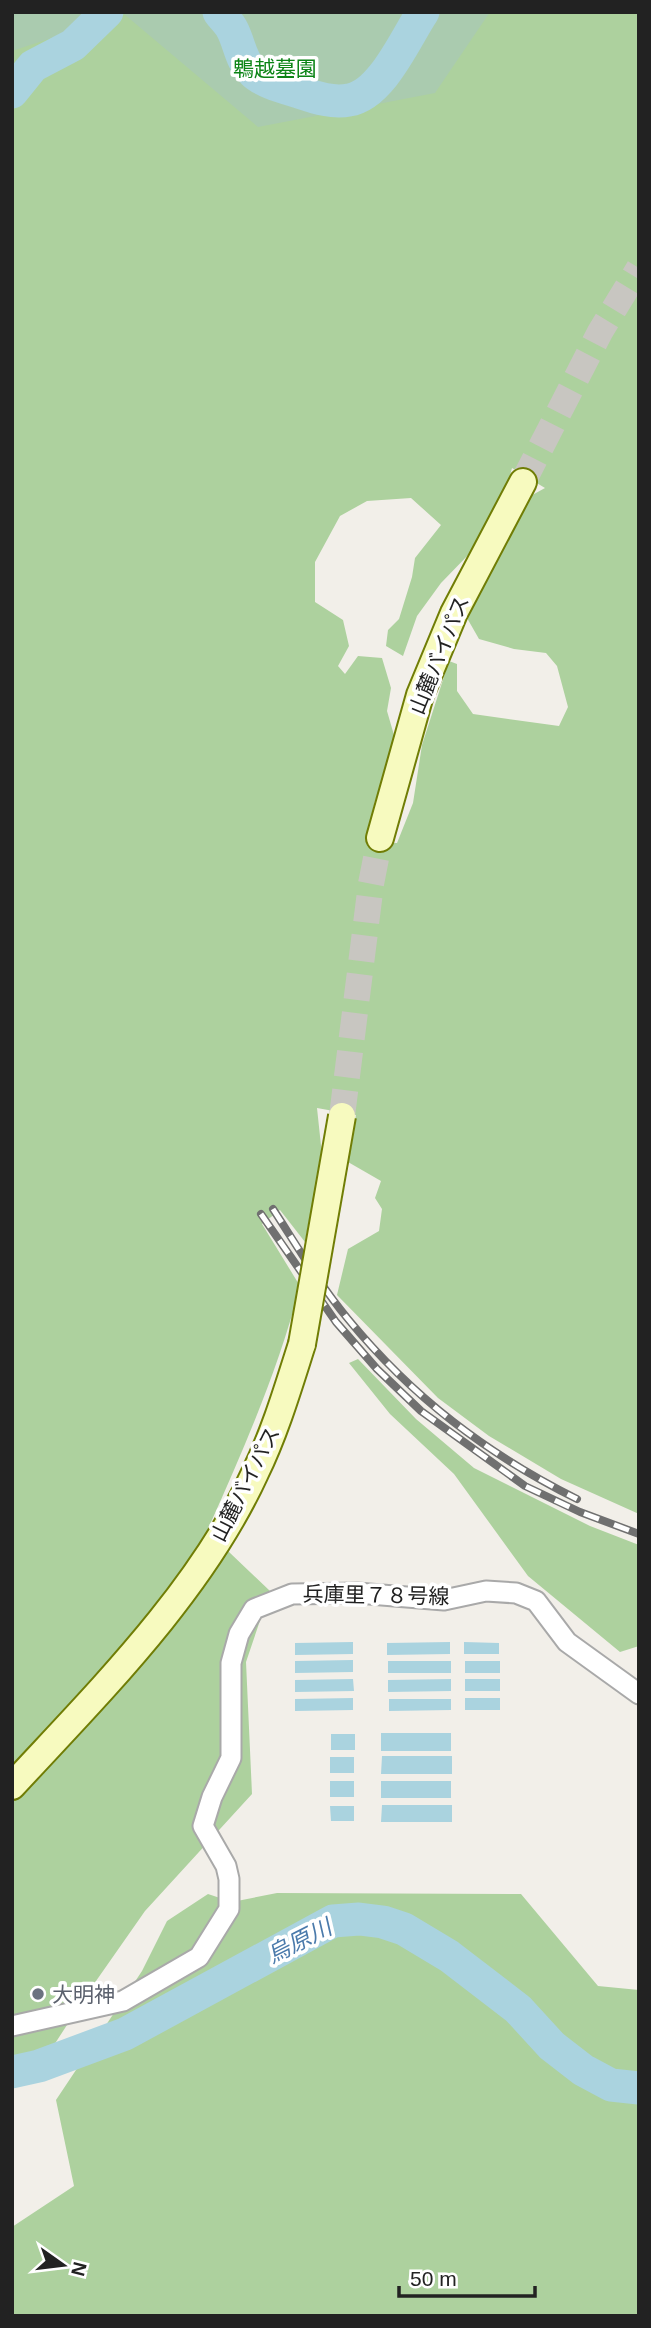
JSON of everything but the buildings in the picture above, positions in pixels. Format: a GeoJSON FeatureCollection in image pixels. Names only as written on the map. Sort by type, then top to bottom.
{"type":"FeatureCollection","features":[{"type":"Feature","properties":{"kind":"street","name":"山麓バイパス"},"geometry":{"type":"LineString","coordinates":[[380,838],[420,695],[454,613],[523,482]]}},
{"type":"Feature","properties":{"kind":"street","name":"山麓バイパス"},"geometry":{"type":"LineString","coordinates":[[12,1786],[122,1667],[213,1550],[255,1475],[280,1415],[302,1344],[342,1116]]}},
{"type":"Feature","properties":{"kind":"street","name":"兵庫里７８号線"},"geometry":{"type":"LineString","coordinates":[[12,2026],[123,2001],[199,1957],[229,1909],[226,1866],[204,1826],[212,1797],[231,1758],[231,1663],[239,1634],[254,1609],[292,1594],[357,1593],[444,1600],[486,1591],[516,1593],[536,1601],[566,1642],[639,1694]]}},
{"type":"Feature","properties":{"kind":"green space","name":"鵯越墓園"},"geometry":{"type":"Polygon","coordinates":[[[12,12],[490,12],[435,93],[258,127],[124,14],[12,51],[12,12]]]}},
{"type":"Feature","properties":{"kind":"green space"},"geometry":{"type":"Polygon","coordinates":[[[60,12],[639,12],[639,1514],[561,1479],[489,1436],[438,1398],[337,1295],[348,1249],[379,1231],[382,1209],[375,1198],[381,1181],[348,1162],[356,1115],[317,1108],[322,1155],[305,1242],[280,1210],[262,1224],[300,1286],[270,1380],[207,1531],[270,1591],[246,1662],[252,1794],[145,1911],[32,2079],[12,2088],[12,41],[60,12]],[[512,468],[505,493],[473,550],[441,583],[417,616],[403,656],[386,646],[388,630],[399,619],[415,558],[441,525],[411,498],[367,501],[340,516],[315,562],[315,602],[343,620],[349,646],[338,666],[345,674],[358,656],[382,658],[391,688],[387,711],[396,742],[375,801],[366,842],[397,843],[413,803],[422,745],[449,661],[457,664],[457,691],[473,714],[559,726],[568,707],[557,666],[546,653],[514,649],[479,639],[467,618],[525,499],[545,488],[512,468]]]}},
{"type":"Feature","properties":{"kind":"green space"},"geometry":{"type":"Polygon","coordinates":[[[358,1359],[416,1419],[474,1468],[590,1526],[639,1545],[639,1646],[620,1652],[528,1576],[454,1474],[390,1414],[349,1363],[358,1359]]]}},
{"type":"Feature","properties":{"kind":"green space"},"geometry":{"type":"Polygon","coordinates":[[[277,1893],[521,1894],[598,1986],[639,1990],[639,2316],[12,2316],[12,2227],[74,2186],[56,2100],[142,1971],[167,1921],[208,1894],[232,1902],[277,1893]]]}},
{"type":"Feature","properties":{"kind":"water"},"geometry":{"type":"Polygon","coordinates":[[[353,1642],[353,1654],[295,1655],[295,1643],[353,1642]]]}},
{"type":"Feature","properties":{"kind":"water"},"geometry":{"type":"Polygon","coordinates":[[[450,1642],[450,1654],[387,1655],[387,1643],[450,1642]]]}},
{"type":"Feature","properties":{"kind":"water"},"geometry":{"type":"Polygon","coordinates":[[[464,1642],[499,1643],[499,1654],[464,1654],[464,1642]]]}},
{"type":"Feature","properties":{"kind":"water"},"geometry":{"type":"Polygon","coordinates":[[[353,1660],[353,1672],[295,1673],[295,1661],[353,1660]]]}},
{"type":"Feature","properties":{"kind":"water"},"geometry":{"type":"Polygon","coordinates":[[[388,1661],[451,1661],[451,1673],[388,1673],[388,1661]]]}},
{"type":"Feature","properties":{"kind":"water"},"geometry":{"type":"Polygon","coordinates":[[[465,1661],[500,1661],[500,1673],[465,1673],[465,1661]]]}},
{"type":"Feature","properties":{"kind":"water"},"geometry":{"type":"Polygon","coordinates":[[[353,1679],[354,1691],[295,1692],[295,1680],[353,1679]]]}},
{"type":"Feature","properties":{"kind":"water"},"geometry":{"type":"Polygon","coordinates":[[[451,1679],[451,1691],[388,1692],[388,1680],[451,1679]]]}},
{"type":"Feature","properties":{"kind":"water"},"geometry":{"type":"Polygon","coordinates":[[[465,1679],[500,1679],[500,1691],[465,1691],[465,1679]]]}},
{"type":"Feature","properties":{"kind":"water"},"geometry":{"type":"Polygon","coordinates":[[[353,1698],[353,1710],[295,1711],[295,1699],[353,1698]]]}},
{"type":"Feature","properties":{"kind":"water"},"geometry":{"type":"Polygon","coordinates":[[[465,1698],[500,1698],[500,1710],[465,1710],[465,1698]]]}},
{"type":"Feature","properties":{"kind":"water"},"geometry":{"type":"Polygon","coordinates":[[[389,1699],[451,1699],[451,1710],[389,1711],[389,1699]]]}},
{"type":"Feature","properties":{"kind":"water"},"geometry":{"type":"Polygon","coordinates":[[[381,1733],[451,1733],[451,1751],[381,1751],[381,1733]]]}},
{"type":"Feature","properties":{"kind":"water"},"geometry":{"type":"Polygon","coordinates":[[[331,1734],[355,1734],[355,1750],[331,1750],[331,1734]]]}},
{"type":"Feature","properties":{"kind":"water"},"geometry":{"type":"Polygon","coordinates":[[[382,1756],[452,1756],[452,1774],[381,1774],[382,1756]]]}},
{"type":"Feature","properties":{"kind":"water"},"geometry":{"type":"Polygon","coordinates":[[[330,1757],[354,1757],[354,1773],[330,1773],[330,1757]]]}},
{"type":"Feature","properties":{"kind":"water"},"geometry":{"type":"Polygon","coordinates":[[[330,1781],[354,1781],[354,1797],[330,1797],[330,1781]]]}},
{"type":"Feature","properties":{"kind":"water"},"geometry":{"type":"Polygon","coordinates":[[[381,1781],[451,1781],[451,1798],[381,1798],[381,1781]]]}},
{"type":"Feature","properties":{"kind":"water"},"geometry":{"type":"Polygon","coordinates":[[[382,1805],[452,1805],[452,1822],[381,1822],[382,1805]]]}},
{"type":"Feature","properties":{"kind":"water"},"geometry":{"type":"Polygon","coordinates":[[[330,1806],[354,1806],[354,1821],[331,1821],[330,1806]]]}},
{"type":"Feature","properties":{"kind":"waterway"},"geometry":{"type":"LineString","coordinates":[[12,92],[33,66],[73,45],[107,12]]}},
{"type":"Feature","properties":{"kind":"waterway"},"geometry":{"type":"LineString","coordinates":[[219,12],[232,29],[245,62],[258,76],[283,87],[337,101],[361,96],[372,88],[392,64],[423,12]]}},
{"type":"Feature","properties":{"kind":"waterway","name":"烏原川"},"geometry":{"type":"LineString","coordinates":[[12,2072],[39,2066],[125,2034],[333,1921],[359,1919],[383,1922],[404,1929],[449,1956],[518,2009],[552,2046],[583,2070],[611,2085],[639,2088]]}},
{"type":"Feature","properties":{"kind":"tunnel"},"geometry":{"type":"LineString","coordinates":[[523,482],[600,332],[639,268]]}},
{"type":"Feature","properties":{"kind":"tunnel"},"geometry":{"type":"LineString","coordinates":[[342,1116],[371,884],[380,838]]}},
{"type":"Feature","properties":{"kind":"railway"},"geometry":{"type":"LineString","coordinates":[[273,1209],[338,1306],[398,1374],[482,1443],[544,1482],[577,1499]]}},
{"type":"Feature","properties":{"kind":"railway"},"geometry":{"type":"LineString","coordinates":[[261,1214],[336,1322],[377,1369],[421,1411],[525,1486],[580,1512],[639,1534]]}},
{"type":"Feature","properties":{"kind":"place","name":"大明神"},"geometry":{"type":"Point","coordinates":[38,1994]}}]}
